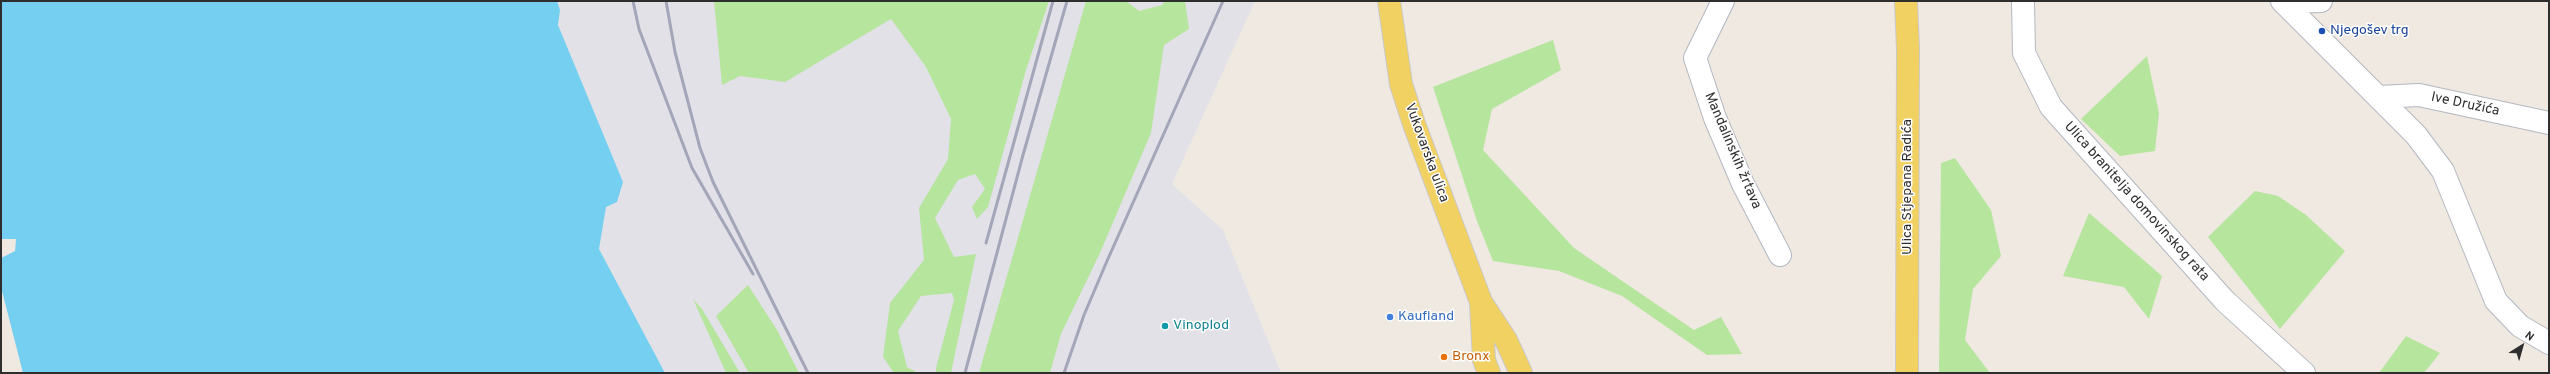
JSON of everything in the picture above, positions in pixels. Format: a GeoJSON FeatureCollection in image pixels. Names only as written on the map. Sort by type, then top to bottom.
{"type":"FeatureCollection","features":[{"type":"Feature","properties":{"kind":"main road","name":"Vukovarska ulica"},"geometry":{"type":"LineString","coordinates":[[1389,1],[1401,84],[1414,124],[1481,302],[1506,340],[1521,373]]}},
{"type":"Feature","properties":{"kind":"main road","name":"Ulica Stjepana Radića"},"geometry":{"type":"LineString","coordinates":[[1906,1],[1908,49],[1907,373]]}},
{"type":"Feature","properties":{"kind":"main road","name":"Vukovarska ulica"},"geometry":{"type":"LineString","coordinates":[[1481,302],[1484,360],[1489,373]]}},
{"type":"Feature","properties":{"kind":"street","name":"Mandalinskih žrtava"},"geometry":{"type":"LineString","coordinates":[[1723,1],[1695,58],[1715,118],[1743,184],[1780,255]]}},
{"type":"Feature","properties":{"kind":"street","name":"Ulica branitelja domovinskog rata"},"geometry":{"type":"LineString","coordinates":[[2023,1],[2024,53],[2051,107],[2225,301],[2304,373]]}},
{"type":"Feature","properties":{"kind":"street"},"geometry":{"type":"LineString","coordinates":[[2282,2],[2321,1]]}},
{"type":"Feature","properties":{"kind":"street"},"geometry":{"type":"LineString","coordinates":[[2282,2],[2416,135],[2443,171],[2496,301],[2520,326],[2549,343]]}},
{"type":"Feature","properties":{"kind":"street","name":"Ive Družića"},"geometry":{"type":"LineString","coordinates":[[2379,97],[2418,95],[2549,123]]}},
{"type":"Feature","properties":{"kind":"shaded area"},"geometry":{"type":"Polygon","coordinates":[[[557,1],[1255,1],[1172,184],[1223,230],[1281,373],[665,373],[599,249],[606,207],[558,25],[560,10],[557,1]]]}},
{"type":"Feature","properties":{"kind":"green space"},"geometry":{"type":"Polygon","coordinates":[[[714,1],[1049,1],[1026,70],[988,207],[977,219],[972,207],[985,189],[975,174],[958,180],[935,218],[954,257],[976,254],[951,373],[936,373],[936,368],[954,300],[952,293],[921,296],[898,331],[907,367],[918,373],[894,373],[883,357],[890,303],[924,260],[919,208],[948,159],[951,119],[926,67],[891,19],[785,82],[740,76],[722,85],[714,1]]]}},
{"type":"Feature","properties":{"kind":"green space"},"geometry":{"type":"Polygon","coordinates":[[[1086,1],[1126,1],[1139,11],[1162,5],[1165,1],[1185,1],[1189,29],[1164,45],[1151,133],[1100,253],[1061,334],[1050,373],[979,373],[1086,1]]]}},
{"type":"Feature","properties":{"kind":"green space"},"geometry":{"type":"Polygon","coordinates":[[[1553,40],[1561,70],[1492,109],[1483,150],[1574,248],[1694,330],[1721,317],[1742,354],[1707,355],[1622,296],[1559,271],[1493,261],[1477,221],[1433,87],[1553,40]]]}},
{"type":"Feature","properties":{"kind":"green space"},"geometry":{"type":"Polygon","coordinates":[[[2147,56],[2159,113],[2155,151],[2120,156],[2081,119],[2147,56]]]}},
{"type":"Feature","properties":{"kind":"green space"},"geometry":{"type":"Polygon","coordinates":[[[1955,158],[1991,210],[2001,256],[1973,289],[1965,340],[1990,373],[1939,373],[1941,163],[1955,158]]]}},
{"type":"Feature","properties":{"kind":"green space"},"geometry":{"type":"Polygon","coordinates":[[[2255,191],[2278,196],[2306,215],[2345,251],[2280,329],[2208,237],[2255,191]]]}},
{"type":"Feature","properties":{"kind":"green space"},"geometry":{"type":"Polygon","coordinates":[[[2089,213],[2162,276],[2149,319],[2124,287],[2063,276],[2089,213]]]}},
{"type":"Feature","properties":{"kind":"green space"},"geometry":{"type":"Polygon","coordinates":[[[748,285],[777,330],[799,373],[749,373],[716,316],[748,285]]]}},
{"type":"Feature","properties":{"kind":"green space"},"geometry":{"type":"Polygon","coordinates":[[[693,299],[702,309],[740,373],[726,373],[693,299]]]}},
{"type":"Feature","properties":{"kind":"green space"},"geometry":{"type":"Polygon","coordinates":[[[2406,336],[2440,353],[2424,373],[2379,373],[2406,336]]]}},
{"type":"Feature","properties":{"kind":"water"},"geometry":{"type":"Polygon","coordinates":[[[1,1],[557,1],[560,10],[558,25],[623,182],[617,202],[606,207],[599,249],[665,373],[23,373],[1,287],[1,258],[15,251],[16,239],[1,239],[1,1]]]}},
{"type":"Feature","properties":{"kind":"railway"},"geometry":{"type":"LineString","coordinates":[[633,1],[639,29],[692,168],[753,274]]}},
{"type":"Feature","properties":{"kind":"railway"},"geometry":{"type":"LineString","coordinates":[[666,1],[675,52],[700,148],[713,182],[808,373]]}},
{"type":"Feature","properties":{"kind":"railway"},"geometry":{"type":"LineString","coordinates":[[986,243],[1053,1]]}},
{"type":"Feature","properties":{"kind":"railway"},"geometry":{"type":"LineString","coordinates":[[965,373],[1023,155],[1067,1]]}},
{"type":"Feature","properties":{"kind":"railway"},"geometry":{"type":"LineString","coordinates":[[1064,373],[1084,315],[1107,261],[1223,1]]}},
{"type":"Feature","properties":{"kind":"place","name":"Njegošev trg"},"geometry":{"type":"Point","coordinates":[2322,31]}},
{"type":"Feature","properties":{"kind":"place","name":"Kaufland"},"geometry":{"type":"Point","coordinates":[1390,317]}},
{"type":"Feature","properties":{"kind":"place","name":"Vinoplod"},"geometry":{"type":"Point","coordinates":[1165,326]}},
{"type":"Feature","properties":{"kind":"place","name":"Bronx"},"geometry":{"type":"Point","coordinates":[1444,357]}}]}
